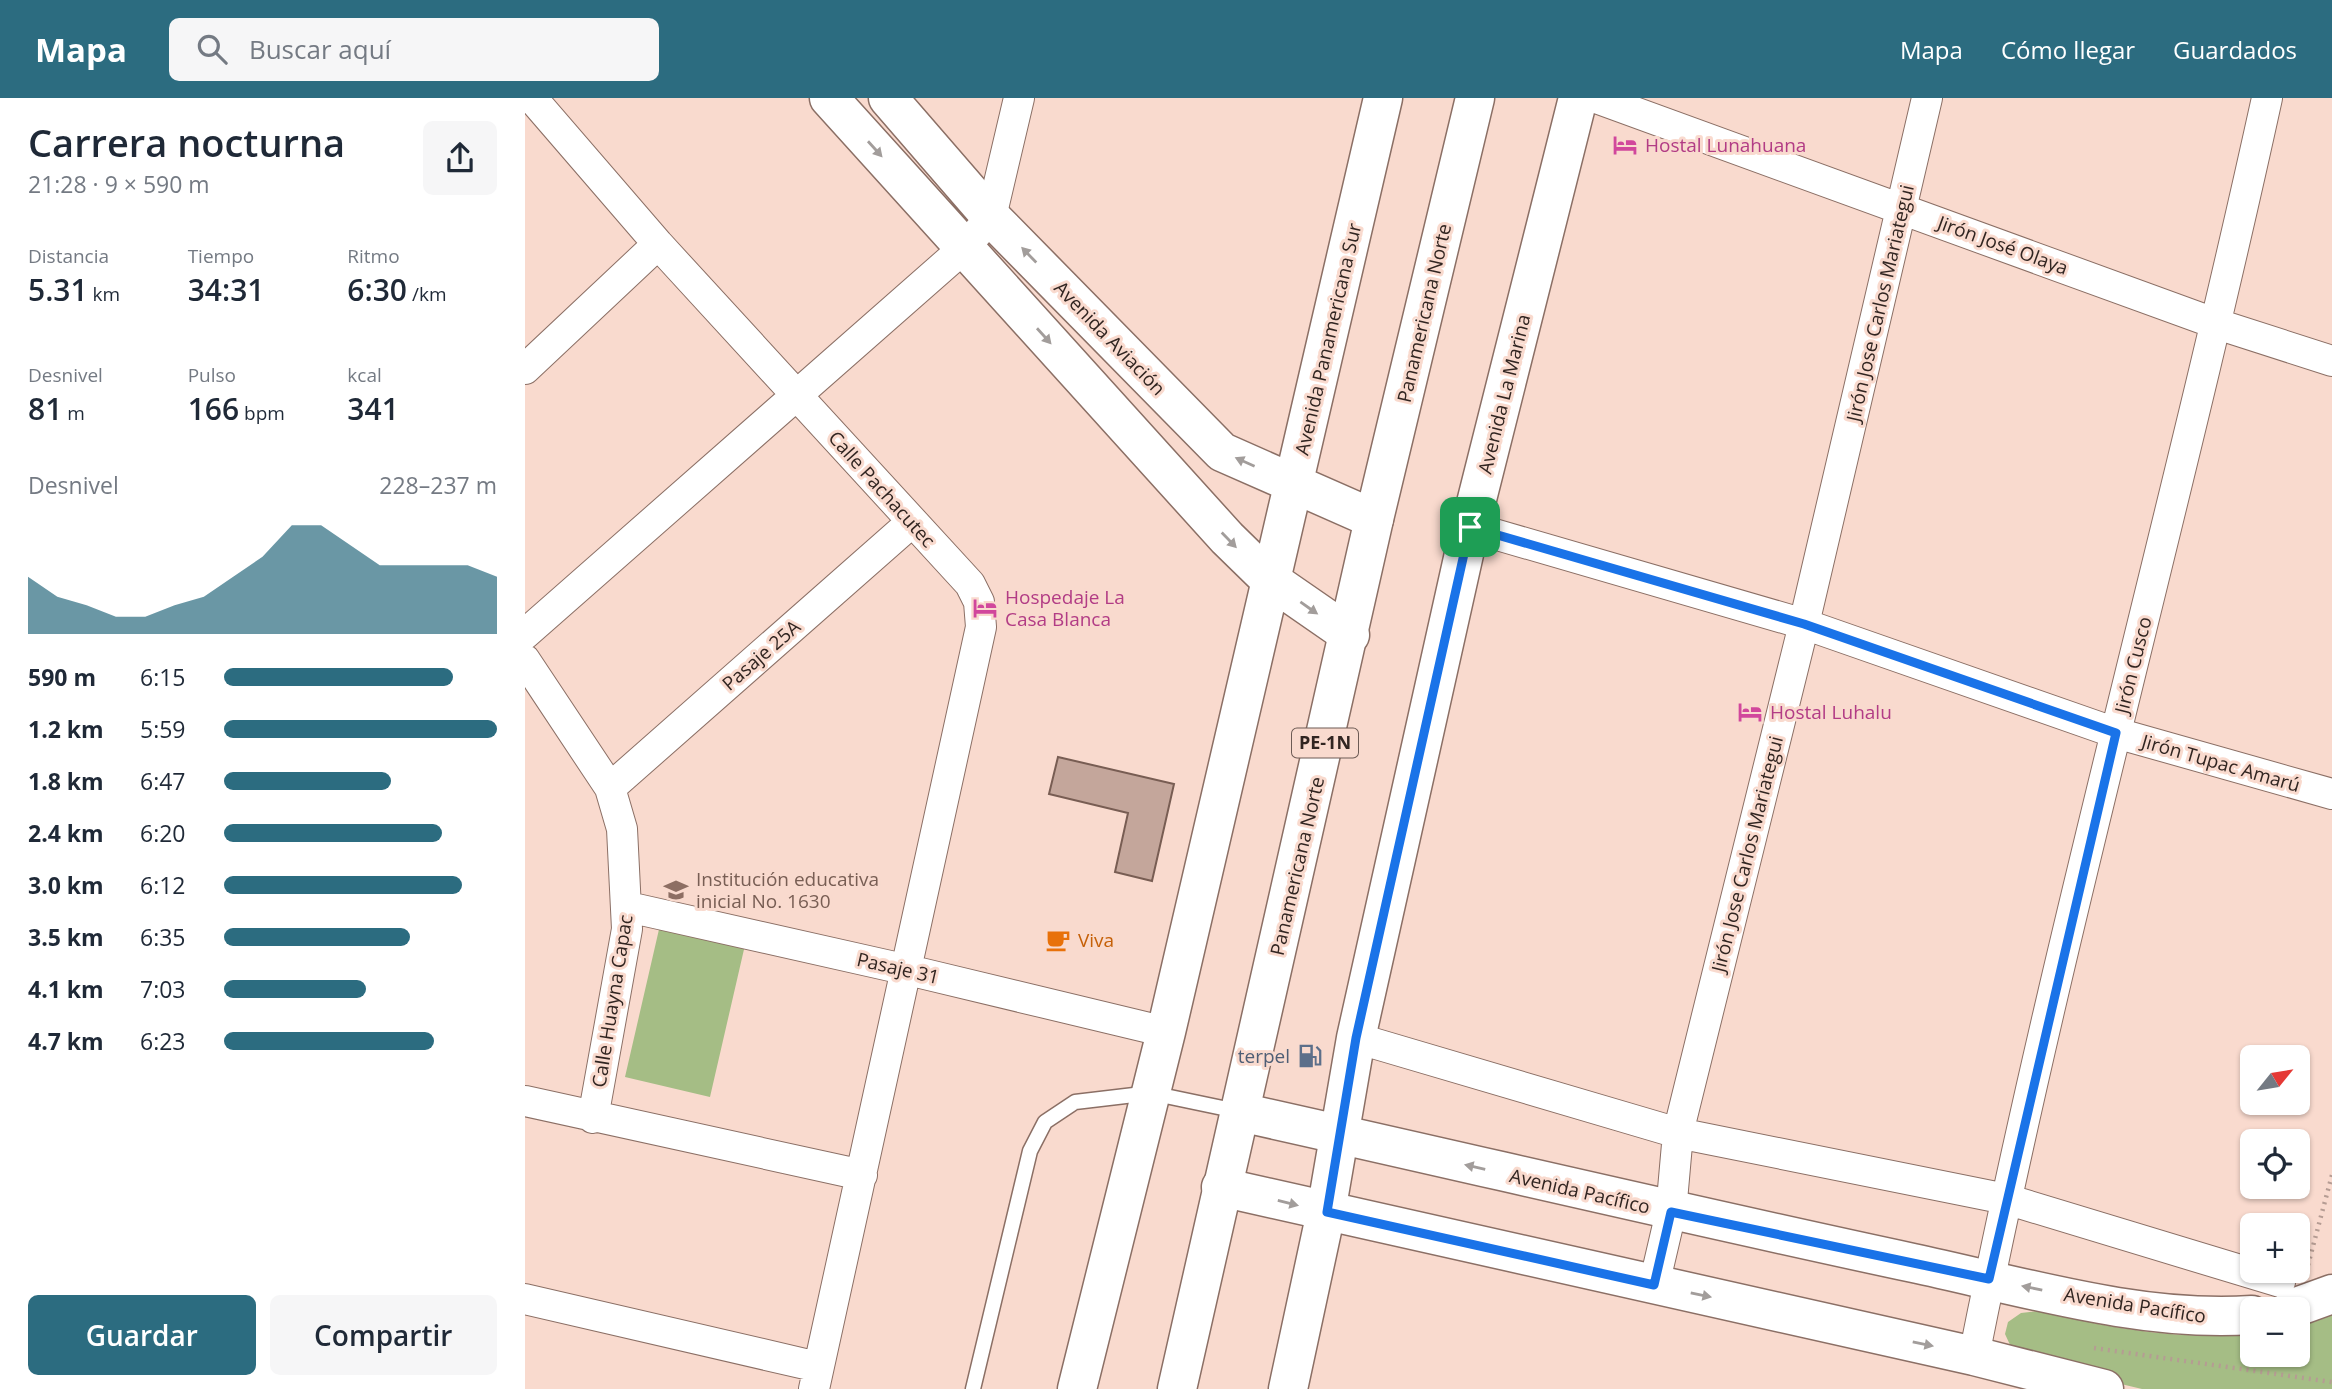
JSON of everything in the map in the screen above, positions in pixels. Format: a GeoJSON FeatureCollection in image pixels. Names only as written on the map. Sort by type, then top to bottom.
{"type":"FeatureCollection","features":[{"type":"Feature","properties":{"kind":"main road"},"geometry":{"type":"LineString","coordinates":[[829,98],[1227,538],[1269,579],[1350,635]]}},
{"type":"Feature","properties":{"kind":"main road","name":"Avenida Aviación"},"geometry":{"type":"LineString","coordinates":[[888,98],[991,217],[1222,452],[1374,519]]}},
{"type":"Feature","properties":{"kind":"main road","name":"Avenida Panamericana Sur"},"geometry":{"type":"LineString","coordinates":[[1077,1389],[1167,1032],[1269,579],[1296,485],[1383,98]]}},
{"type":"Feature","properties":{"kind":"main road","name":"Panamericana Norte"},"geometry":{"type":"LineString","coordinates":[[1177,1389],[1221,1186],[1350,635],[1374,519],[1475,98]]}},
{"type":"Feature","properties":{"kind":"main road","name":"Avenida La Marina"},"geometry":{"type":"LineString","coordinates":[[1289,1389],[1327,1212],[1356,1038],[1470,527],[1577,98]]}},
{"type":"Feature","properties":{"kind":"main road","name":"Avenida Pacífico"},"geometry":{"type":"LineString","coordinates":[[1240,1112],[1671,1212],[2123,1307],[2213,1318],[2240,1316]]}},
{"type":"Feature","properties":{"kind":"main road"},"geometry":{"type":"LineString","coordinates":[[1221,1186],[1974,1356],[2084,1386]]}},
{"type":"Feature","properties":{"kind":"main road"},"geometry":{"type":"LineString","coordinates":[[2285,1296],[2332,1294]]}},
{"type":"Feature","properties":{"kind":"street","name":"Calle Pachacutec"},"geometry":{"type":"LineString","coordinates":[[532,98],[658,244],[969,584],[979,602],[981,627],[908,970],[816,1378]]}},
{"type":"Feature","properties":{"kind":"street"},"geometry":{"type":"LineString","coordinates":[[525,634],[798,397],[964,248],[991,217],[1019,98]]}},
{"type":"Feature","properties":{"kind":"street","name":"Jirón José Olaya"},"geometry":{"type":"LineString","coordinates":[[1596,98],[2217,324],[2332,361]]}},
{"type":"Feature","properties":{"kind":"street","name":"Jirón Jose Carlos Mariategui"},"geometry":{"type":"LineString","coordinates":[[1654,1285],[1671,1212],[1678,1133],[1804,624],[1927,98]]}},
{"type":"Feature","properties":{"kind":"street","name":"Jirón Cusco"},"geometry":{"type":"LineString","coordinates":[[1974,1356],[2006,1199],[2116,733],[2217,324],[2267,98]]}},
{"type":"Feature","properties":{"kind":"street"},"geometry":{"type":"LineString","coordinates":[[525,369],[658,244]]}},
{"type":"Feature","properties":{"kind":"street","name":"Pasaje 25A"},"geometry":{"type":"LineString","coordinates":[[610,788],[912,522]]}},
{"type":"Feature","properties":{"kind":"street","name":"Jirón Tupac Amarú"},"geometry":{"type":"LineString","coordinates":[[1470,527],[1804,624],[2116,733],[2332,794]]}},
{"type":"Feature","properties":{"kind":"street","name":"Calle Huayna Capac"},"geometry":{"type":"LineString","coordinates":[[525,660],[610,788],[622,829],[627,929],[593,1118]]}},
{"type":"Feature","properties":{"kind":"street","name":"Pasaje 31"},"geometry":{"type":"LineString","coordinates":[[628,907],[1167,1032]]}},
{"type":"Feature","properties":{"kind":"street"},"geometry":{"type":"LineString","coordinates":[[1356,1038],[1678,1133],[2006,1199],[2285,1296]]}},
{"type":"Feature","properties":{"kind":"street"},"geometry":{"type":"LineString","coordinates":[[525,1101],[862,1175]]}},
{"type":"Feature","properties":{"kind":"street"},"geometry":{"type":"LineString","coordinates":[[525,1299],[816,1378]]}},
{"type":"Feature","properties":{"kind":"lane"},"geometry":{"type":"LineString","coordinates":[[973,1389],[1030,1151],[1045,1122],[1075,1102],[1151,1093],[1240,1112]]}},
{"type":"Feature","properties":{"kind":"path"},"geometry":{"type":"LineString","coordinates":[[2285,1296],[2300,1273],[2311,1263],[2332,1175]]}},
{"type":"Feature","properties":{"kind":"green space"},"geometry":{"type":"Polygon","coordinates":[[[660,925],[745,945],[710,1097],[625,1077],[660,925]]]}},
{"type":"Feature","properties":{"kind":"green space"},"geometry":{"type":"Polygon","coordinates":[[[2037,1311],[2116,1327],[2172,1334],[2240,1333],[2240,1367],[2310,1367],[2310,1321],[2332,1314],[2332,1389],[2142,1389],[2037,1364],[2011,1347],[2005,1334],[2008,1322],[2021,1313],[2037,1311]]]}},
{"type":"Feature","properties":{"kind":"building"},"geometry":{"type":"Polygon","coordinates":[[[1058,757],[1174,784],[1152,881],[1115,872],[1128,813],[1049,794],[1058,757]]]}},
{"type":"Feature","properties":{"kind":"place","name":"Hostal Lunahuana"},"geometry":{"type":"Point","coordinates":[1625,145]}},
{"type":"Feature","properties":{"kind":"place","name":"Hospedaje La Casa Blanca"},"geometry":{"type":"Point","coordinates":[985,608]}},
{"type":"Feature","properties":{"kind":"place","name":"Hostal Luhalu"},"geometry":{"type":"Point","coordinates":[1750,712]}},
{"type":"Feature","properties":{"kind":"place","name":"Institución educativa inicial No. 1630"},"geometry":{"type":"Point","coordinates":[676,890]}},
{"type":"Feature","properties":{"kind":"place","name":"Viva"},"geometry":{"type":"Point","coordinates":[1058,940]}},
{"type":"Feature","properties":{"kind":"place","name":"terpel"},"geometry":{"type":"Point","coordinates":[1310,1056]}},
{"type":"Feature","properties":{"kind":"route"},"geometry":{"type":"LineString","coordinates":[[1470,527],[1804,624],[2116,733],[1989,1279],[1671,1212],[1654,1285],[1327,1212],[1356,1038],[1470,527]]}}]}
